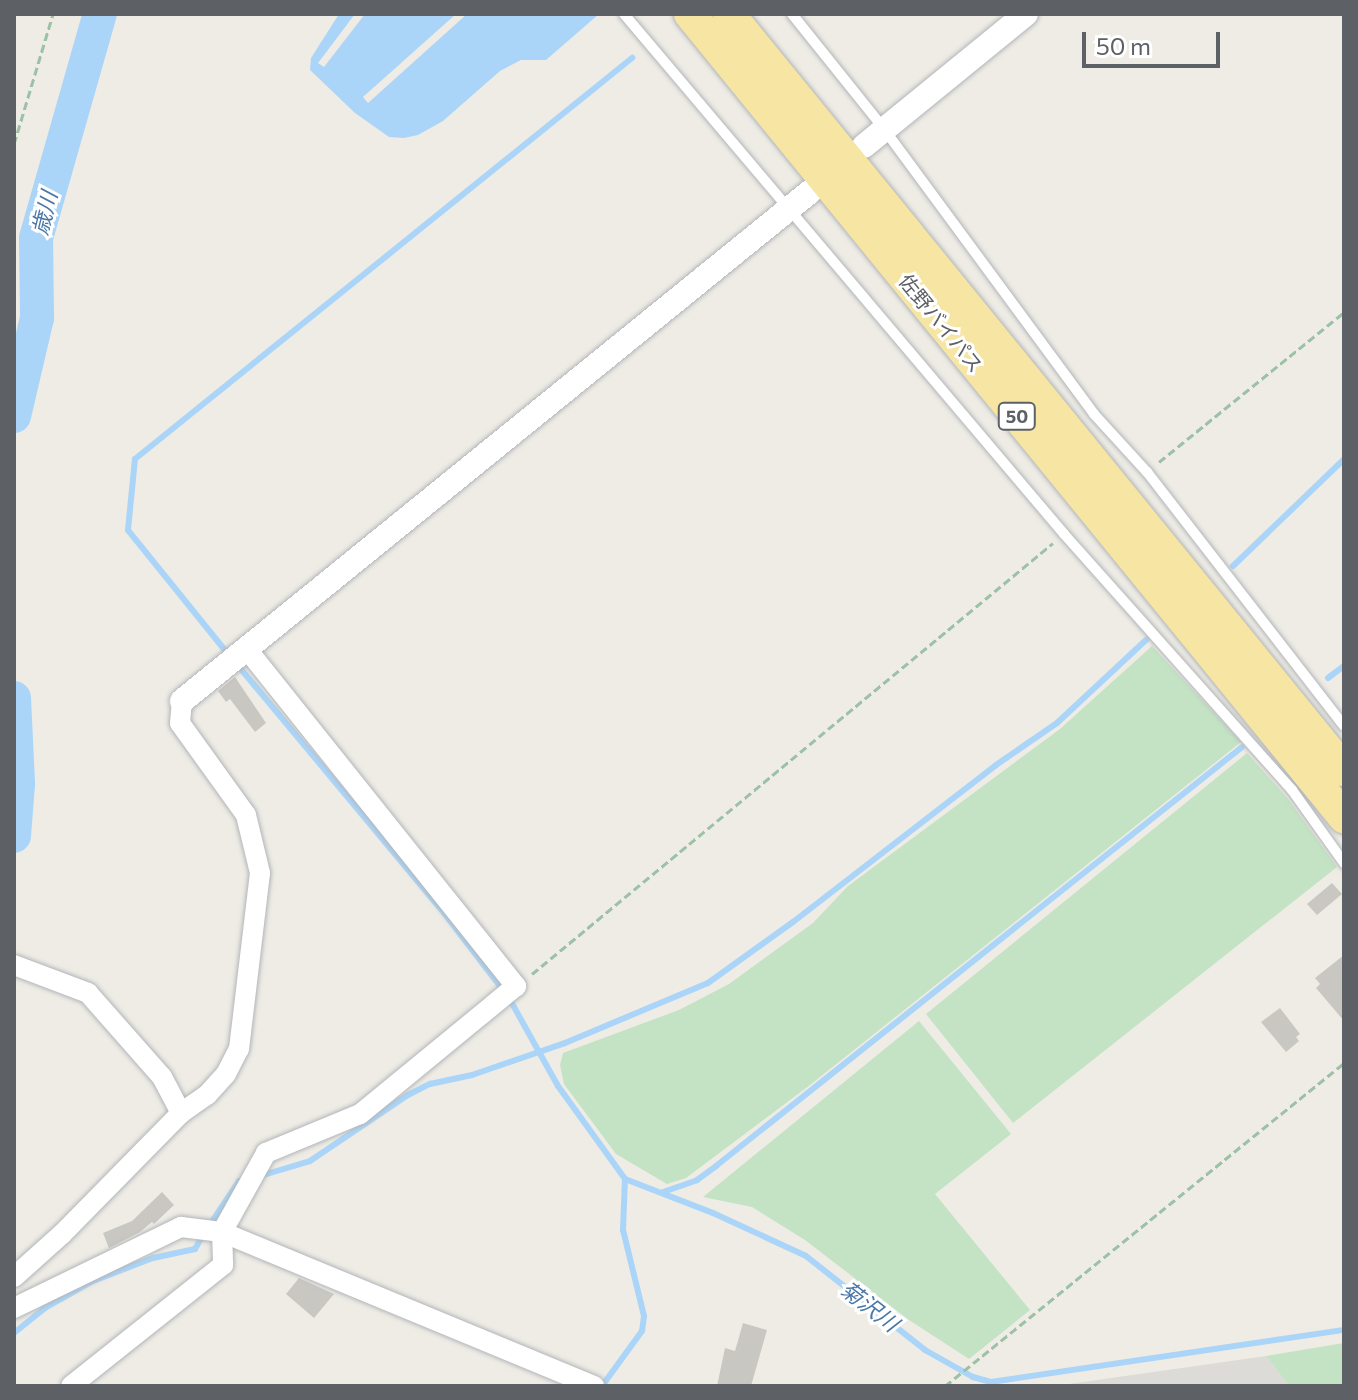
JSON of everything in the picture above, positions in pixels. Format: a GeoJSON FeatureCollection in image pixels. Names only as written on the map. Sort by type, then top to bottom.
{"type":"FeatureCollection","features":[{"type":"Feature","properties":{"kind":"highway","name":"佐野バイパス"},"geometry":{"type":"LineString","coordinates":[[690,14],[1344,817]]}},
{"type":"Feature","properties":{"kind":"highway","name":"佐野バイパス"},"geometry":{"type":"LineString","coordinates":[[729,14],[1344,770]]}},
{"type":"Feature","properties":{"kind":"street"},"geometry":{"type":"LineString","coordinates":[[864,146],[1026,14]]}},
{"type":"Feature","properties":{"kind":"street"},"geometry":{"type":"LineString","coordinates":[[14,1277],[181,1113],[207,1095],[226,1074],[239,1049],[260,873],[246,815],[180,723],[182,701],[811,191]]}},
{"type":"Feature","properties":{"kind":"street"},"geometry":{"type":"LineString","coordinates":[[212,1231],[266,1153],[360,1114],[516,986],[246,648]]}},
{"type":"Feature","properties":{"kind":"street"},"geometry":{"type":"LineString","coordinates":[[14,965],[88,993],[105,1008],[162,1077],[181,1113]]}},
{"type":"Feature","properties":{"kind":"street"},"geometry":{"type":"LineString","coordinates":[[14,1308],[181,1227],[212,1231],[591,1385]]}},
{"type":"Feature","properties":{"kind":"street"},"geometry":{"type":"LineString","coordinates":[[71,1386],[223,1265],[212,1231]]}},
{"type":"Feature","properties":{"kind":"lane"},"geometry":{"type":"LineString","coordinates":[[624,14],[1064,534],[1203,686],[1292,790],[1344,863]]}},
{"type":"Feature","properties":{"kind":"lane"},"geometry":{"type":"LineString","coordinates":[[792,14],[884,129],[1094,414],[1147,472],[1344,726]]}},
{"type":"Feature","properties":{"kind":"path"},"geometry":{"type":"LineString","coordinates":[[14,144],[53,14]]}},
{"type":"Feature","properties":{"kind":"path"},"geometry":{"type":"LineString","coordinates":[[1147,472],[1344,312]]}},
{"type":"Feature","properties":{"kind":"path"},"geometry":{"type":"LineString","coordinates":[[516,986],[1064,534]]}},
{"type":"Feature","properties":{"kind":"path"},"geometry":{"type":"LineString","coordinates":[[945,1386],[1344,1063]]}},
{"type":"Feature","properties":{"kind":"shaded area"},"geometry":{"type":"Polygon","coordinates":[[[1266,1356],[1289,1386],[1055,1386],[1266,1356]]]}},
{"type":"Feature","properties":{"kind":"green space"},"geometry":{"type":"Polygon","coordinates":[[[1152,646],[1241,742],[810,1085],[686,1178],[667,1184],[616,1154],[564,1084],[560,1065],[563,1053],[679,1010],[729,984],[813,923],[848,886],[1060,729],[1152,646]]]}},
{"type":"Feature","properties":{"kind":"green space"},"geometry":{"type":"Polygon","coordinates":[[[1247,753],[1288,799],[1337,867],[1013,1123],[926,1014],[1247,753]]]}},
{"type":"Feature","properties":{"kind":"green space"},"geometry":{"type":"Polygon","coordinates":[[[919,1021],[1011,1134],[935,1194],[1030,1310],[969,1359],[909,1320],[805,1240],[752,1207],[703,1197],[919,1021]]]}},
{"type":"Feature","properties":{"kind":"green space"},"geometry":{"type":"Polygon","coordinates":[[[1344,1343],[1344,1386],[1289,1386],[1266,1356],[1344,1343]]]}},
{"type":"Feature","properties":{"kind":"water"},"geometry":{"type":"Polygon","coordinates":[[[339,14],[599,14],[546,60],[521,60],[500,71],[443,121],[418,135],[404,138],[389,137],[355,113],[310,70],[311,58],[339,14]]]}},
{"type":"Feature","properties":{"kind":"pier"},"geometry":{"type":"Polygon","coordinates":[[[355,14],[365,14],[324,67],[318,63],[355,14]]]}},
{"type":"Feature","properties":{"kind":"pier"},"geometry":{"type":"Polygon","coordinates":[[[456,14],[467,14],[368,103],[363,97],[456,14]]]}},
{"type":"Feature","properties":{"kind":"building"},"geometry":{"type":"Polygon","coordinates":[[[235,677],[266,723],[255,732],[230,699],[226,702],[218,691],[235,677]]]}},
{"type":"Feature","properties":{"kind":"building"},"geometry":{"type":"Polygon","coordinates":[[[1332,883],[1342,894],[1317,915],[1307,904],[1332,883]]]}},
{"type":"Feature","properties":{"kind":"building"},"geometry":{"type":"Polygon","coordinates":[[[1344,955],[1344,1021],[1316,988],[1320,984],[1315,978],[1344,955]]]}},
{"type":"Feature","properties":{"kind":"building"},"geometry":{"type":"Polygon","coordinates":[[[1280,1008],[1300,1034],[1296,1037],[1299,1041],[1286,1052],[1261,1022],[1280,1008]]]}},
{"type":"Feature","properties":{"kind":"building"},"geometry":{"type":"Polygon","coordinates":[[[162,1192],[174,1205],[154,1224],[152,1222],[109,1248],[103,1233],[132,1221],[162,1192]]]}},
{"type":"Feature","properties":{"kind":"building"},"geometry":{"type":"Polygon","coordinates":[[[299,1278],[334,1294],[314,1318],[286,1294],[299,1278]]]}},
{"type":"Feature","properties":{"kind":"building"},"geometry":{"type":"Polygon","coordinates":[[[743,1323],[767,1330],[751,1386],[717,1386],[725,1348],[735,1351],[743,1323]]]}},
{"type":"Feature","properties":{"kind":"waterway","name":"歳川"},"geometry":{"type":"LineString","coordinates":[[14,416],[37,318],[36,238],[100,14]]}},
{"type":"Feature","properties":{"kind":"waterway"},"geometry":{"type":"LineString","coordinates":[[228,654],[128,530],[135,459],[632,58]]}},
{"type":"Feature","properties":{"kind":"waterway"},"geometry":{"type":"LineString","coordinates":[[1233,566],[1344,459]]}},
{"type":"Feature","properties":{"kind":"waterway"},"geometry":{"type":"LineString","coordinates":[[260,1176],[310,1161],[408,1095],[430,1084],[472,1075],[565,1043],[708,983],[793,922],[996,765],[1057,723],[1146,640]]}},
{"type":"Feature","properties":{"kind":"waterway"},"geometry":{"type":"LineString","coordinates":[[235,662],[444,913],[509,998],[558,1086],[625,1179]]}},
{"type":"Feature","properties":{"kind":"waterway"},"geometry":{"type":"LineString","coordinates":[[1328,678],[1344,666]]}},
{"type":"Feature","properties":{"kind":"waterway","name":"歳川"},"geometry":{"type":"LineString","coordinates":[[14,698],[18,784],[14,836]]}},
{"type":"Feature","properties":{"kind":"waterway"},"geometry":{"type":"LineString","coordinates":[[663,1192],[697,1180],[716,1166],[1242,747]]}},
{"type":"Feature","properties":{"kind":"waterway"},"geometry":{"type":"LineString","coordinates":[[209,1226],[239,1181],[246,1179]]}},
{"type":"Feature","properties":{"kind":"waterway","name":"菊沢川"},"geometry":{"type":"LineString","coordinates":[[602,1386],[642,1331],[644,1316],[623,1230],[625,1179],[713,1213],[806,1256],[925,1350],[973,1377],[991,1382],[1344,1330]]}},
{"type":"Feature","properties":{"kind":"waterway"},"geometry":{"type":"LineString","coordinates":[[14,1333],[45,1308],[93,1281],[153,1258],[195,1249],[203,1235]]}}]}
